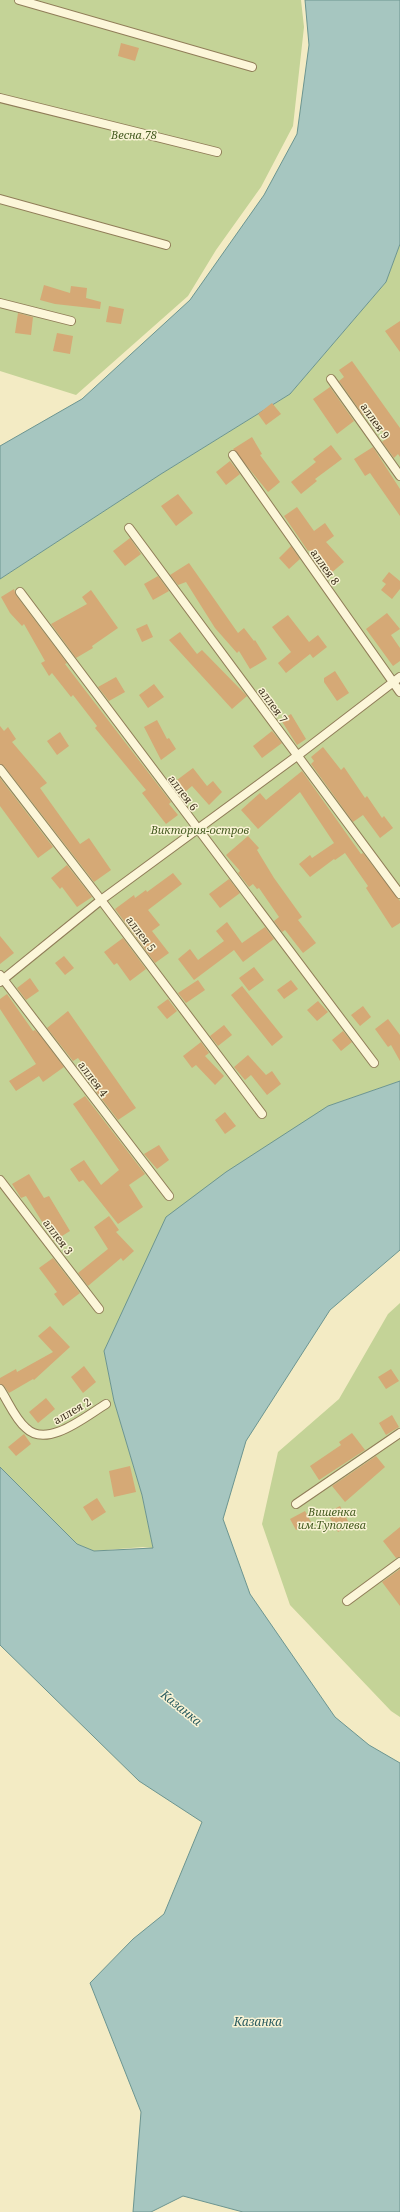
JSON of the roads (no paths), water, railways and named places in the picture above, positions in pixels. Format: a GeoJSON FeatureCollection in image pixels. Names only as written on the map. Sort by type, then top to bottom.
{"type":"FeatureCollection","features":[{"type":"Feature","properties":{"kind":"lane"},"geometry":{"type":"LineString","coordinates":[[19,0],[252,67]]}},
{"type":"Feature","properties":{"kind":"lane"},"geometry":{"type":"LineString","coordinates":[[0,98],[217,152]]}},
{"type":"Feature","properties":{"kind":"lane"},"geometry":{"type":"LineString","coordinates":[[0,199],[166,245]]}},
{"type":"Feature","properties":{"kind":"lane"},"geometry":{"type":"LineString","coordinates":[[0,303],[71,321]]}},
{"type":"Feature","properties":{"kind":"lane","name":"аллея 9"},"geometry":{"type":"LineString","coordinates":[[331,378],[400,476]]}},
{"type":"Feature","properties":{"kind":"lane","name":"аллея 8"},"geometry":{"type":"LineString","coordinates":[[233,455],[400,692]]}},
{"type":"Feature","properties":{"kind":"lane","name":"аллея 7"},"geometry":{"type":"LineString","coordinates":[[129,528],[400,894]]}},
{"type":"Feature","properties":{"kind":"lane","name":"аллея 6"},"geometry":{"type":"LineString","coordinates":[[20,592],[374,1063]]}},
{"type":"Feature","properties":{"kind":"lane"},"geometry":{"type":"LineString","coordinates":[[1,979],[101,900],[297,756],[400,677]]}},
{"type":"Feature","properties":{"kind":"lane","name":"аллея 5"},"geometry":{"type":"LineString","coordinates":[[0,769],[101,900],[262,1114]]}},
{"type":"Feature","properties":{"kind":"lane","name":"аллея 4"},"geometry":{"type":"LineString","coordinates":[[1,979],[169,1196]]}},
{"type":"Feature","properties":{"kind":"lane","name":"аллея 3"},"geometry":{"type":"LineString","coordinates":[[0,1180],[99,1309]]}},
{"type":"Feature","properties":{"kind":"lane","name":"аллея 2"},"geometry":{"type":"LineString","coordinates":[[0,1389],[25,1428],[33,1434],[43,1436],[64,1429],[106,1404]]}},
{"type":"Feature","properties":{"kind":"lane"},"geometry":{"type":"LineString","coordinates":[[296,1504],[400,1433]]}},
{"type":"Feature","properties":{"kind":"lane"},"geometry":{"type":"LineString","coordinates":[[348,1601],[400,1562]]}},
{"type":"Feature","properties":{"kind":"water"},"geometry":{"type":"Polygon","coordinates":[[[305,0],[400,0],[400,244],[386,282],[290,394],[161,474],[0,579],[0,446],[82,399],[190,300],[264,195],[297,134],[309,45],[305,0]]]}},
{"type":"Feature","properties":{"kind":"water","name":"Казанка"},"geometry":{"type":"Polygon","coordinates":[[[400,1081],[400,1250],[330,1310],[246,1441],[223,1519],[250,1594],[335,1717],[369,1745],[400,1763],[400,2212],[243,2212],[183,2196],[151,2212],[133,2212],[141,2112],[90,1983],[133,1939],[164,1914],[202,1822],[139,1781],[0,1645],[0,1467],[77,1544],[94,1551],[153,1548],[142,1495],[114,1401],[104,1351],[166,1217],[226,1172],[328,1106],[400,1081]]]}},
{"type":"Feature","properties":{"kind":"park label","name":"Весна 78"},"geometry":{"type":"Point","coordinates":[134,135]}},
{"type":"Feature","properties":{"kind":"park label","name":"Виктория-остров"},"geometry":{"type":"Point","coordinates":[200,830]}},
{"type":"Feature","properties":{"kind":"park label","name":"Вишенка им.Туполева"},"geometry":{"type":"Point","coordinates":[332,1518]}}]}
